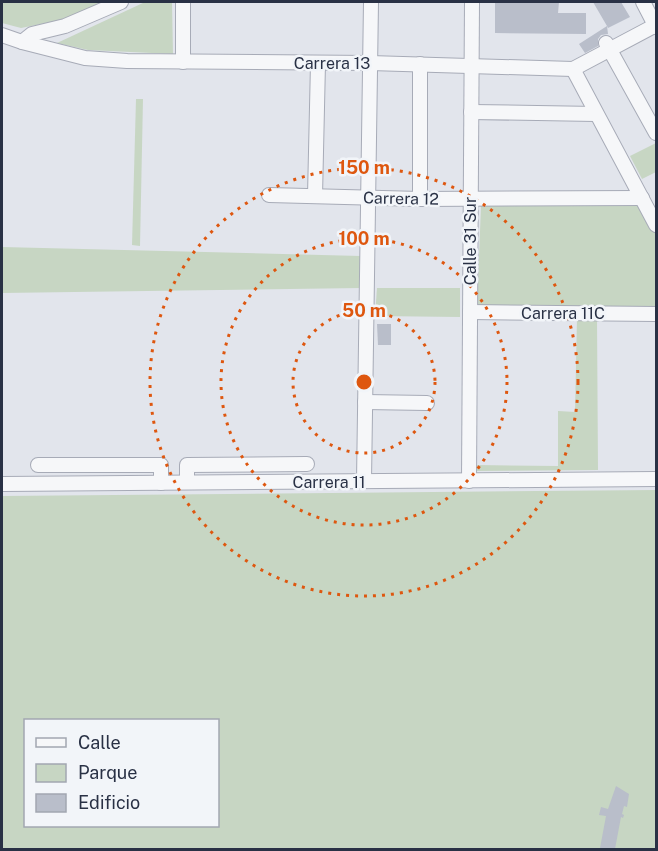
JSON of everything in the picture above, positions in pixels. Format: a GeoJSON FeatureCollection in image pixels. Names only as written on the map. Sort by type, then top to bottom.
{"type":"FeatureCollection","features":[{"type":"Feature","properties":{"kind":"street"},"geometry":{"type":"LineString","coordinates":[[22,42],[32,34],[65,26],[121,2]]}},
{"type":"Feature","properties":{"kind":"street"},"geometry":{"type":"LineString","coordinates":[[183,2],[183,62]]}},
{"type":"Feature","properties":{"kind":"street"},"geometry":{"type":"LineString","coordinates":[[364,481],[371,2]]}},
{"type":"Feature","properties":{"kind":"street","name":"Calle 31 Sur"},"geometry":{"type":"LineString","coordinates":[[469,481],[472,2]]}},
{"type":"Feature","properties":{"kind":"street"},"geometry":{"type":"LineString","coordinates":[[643,2],[656,26],[608,46],[573,69],[657,225]]}},
{"type":"Feature","properties":{"kind":"street"},"geometry":{"type":"LineString","coordinates":[[49,30],[50,50]]}},
{"type":"Feature","properties":{"kind":"street","name":"Carrera 13"},"geometry":{"type":"LineString","coordinates":[[2,35],[50,50],[127,66],[152,67],[183,62],[370,63],[573,69]]}},
{"type":"Feature","properties":{"kind":"street"},"geometry":{"type":"LineString","coordinates":[[608,46],[657,133]]}},
{"type":"Feature","properties":{"kind":"street"},"geometry":{"type":"LineString","coordinates":[[315,196],[318,63]]}},
{"type":"Feature","properties":{"kind":"street"},"geometry":{"type":"LineString","coordinates":[[420,64],[420,199]]}},
{"type":"Feature","properties":{"kind":"street"},"geometry":{"type":"LineString","coordinates":[[471,112],[596,114]]}},
{"type":"Feature","properties":{"kind":"street","name":"Carrera 12"},"geometry":{"type":"LineString","coordinates":[[269,195],[420,199],[642,198]]}},
{"type":"Feature","properties":{"kind":"street","name":"Carrera 11C"},"geometry":{"type":"LineString","coordinates":[[470,312],[657,314]]}},
{"type":"Feature","properties":{"kind":"street"},"geometry":{"type":"LineString","coordinates":[[365,402],[426,404]]}},
{"type":"Feature","properties":{"kind":"street"},"geometry":{"type":"LineString","coordinates":[[187,482],[187,465],[307,464]]}},
{"type":"Feature","properties":{"kind":"street"},"geometry":{"type":"LineString","coordinates":[[38,465],[161,465],[161,483]]}},
{"type":"Feature","properties":{"kind":"street","name":"Carrera 11"},"geometry":{"type":"LineString","coordinates":[[2,484],[657,479]]}},
{"type":"Feature","properties":{"kind":"green space"},"geometry":{"type":"Polygon","coordinates":[[[2,2],[107,2],[66,19],[21,28],[2,23],[2,2]]]}},
{"type":"Feature","properties":{"kind":"green space"},"geometry":{"type":"Polygon","coordinates":[[[145,2],[172,2],[173,54],[88,50],[57,43],[145,2]]]}},
{"type":"Feature","properties":{"kind":"green space"},"geometry":{"type":"Polygon","coordinates":[[[136,99],[143,99],[140,246],[132,245],[136,99]]]}},
{"type":"Feature","properties":{"kind":"green space"},"geometry":{"type":"Polygon","coordinates":[[[656,143],[656,172],[642,179],[630,156],[656,143]]]}},
{"type":"Feature","properties":{"kind":"green space"},"geometry":{"type":"Polygon","coordinates":[[[641,205],[656,235],[656,308],[477,307],[481,206],[641,205]]]}},
{"type":"Feature","properties":{"kind":"green space"},"geometry":{"type":"Polygon","coordinates":[[[2,247],[361,256],[361,288],[2,293],[2,247]]]}},
{"type":"Feature","properties":{"kind":"green space"},"geometry":{"type":"Polygon","coordinates":[[[377,288],[460,288],[460,317],[375,316],[377,288]]]}},
{"type":"Feature","properties":{"kind":"green space"},"geometry":{"type":"Polygon","coordinates":[[[577,318],[597,318],[598,470],[476,471],[477,465],[558,466],[558,411],[575,412],[577,318]]]}},
{"type":"Feature","properties":{"kind":"green space"},"geometry":{"type":"Polygon","coordinates":[[[656,490],[656,849],[2,849],[2,496],[656,490]]]}},
{"type":"Feature","properties":{"kind":"building"},"geometry":{"type":"Polygon","coordinates":[[[495,2],[559,2],[558,13],[586,13],[586,34],[495,33],[495,2]]]}},
{"type":"Feature","properties":{"kind":"building"},"geometry":{"type":"Polygon","coordinates":[[[593,2],[621,2],[630,17],[608,28],[593,2]]]}},
{"type":"Feature","properties":{"kind":"building"},"geometry":{"type":"Polygon","coordinates":[[[607,26],[608,34],[601,35],[598,39],[598,46],[585,53],[579,44],[607,26]]]}},
{"type":"Feature","properties":{"kind":"building"},"geometry":{"type":"Polygon","coordinates":[[[377,324],[391,324],[391,345],[378,345],[377,324]]]}},
{"type":"Feature","properties":{"kind":"building"},"geometry":{"type":"Polygon","coordinates":[[[616,786],[629,794],[627,807],[624,806],[622,814],[624,815],[623,818],[621,817],[615,849],[600,848],[606,816],[599,815],[601,807],[608,809],[616,786]]]}}]}
